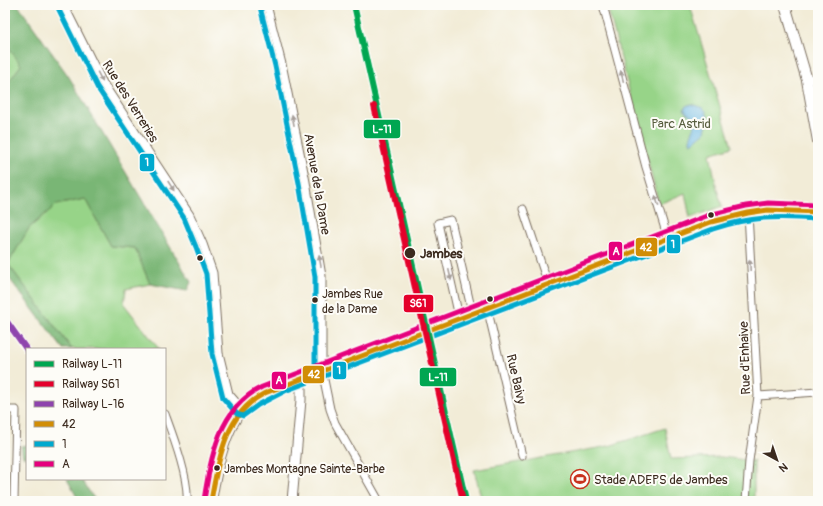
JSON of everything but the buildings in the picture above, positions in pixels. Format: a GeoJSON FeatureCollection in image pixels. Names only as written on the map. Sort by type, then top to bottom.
{"type":"FeatureCollection","features":[{"type":"Feature","properties":{"kind":"main road"},"geometry":{"type":"LineString","coordinates":[[785,5],[807,80],[818,142]]}},
{"type":"Feature","properties":{"kind":"main road"},"geometry":{"type":"LineString","coordinates":[[211,501],[223,449],[232,424],[242,409],[254,399],[301,378],[712,222],[748,213],[768,210],[818,212]]}},
{"type":"Feature","properties":{"kind":"street","name":"Rue des Verreries"},"geometry":{"type":"LineString","coordinates":[[64,5],[103,82],[190,215],[204,244],[213,273],[219,353],[229,394],[242,409]]}},
{"type":"Feature","properties":{"kind":"street","name":"Avenue de la Dame"},"geometry":{"type":"LineString","coordinates":[[267,5],[282,64],[306,182],[322,276],[322,370],[330,409],[335,423],[379,501]]}},
{"type":"Feature","properties":{"kind":"street"},"geometry":{"type":"LineString","coordinates":[[603,5],[644,161],[668,239]]}},
{"type":"Feature","properties":{"kind":"street"},"geometry":{"type":"LineString","coordinates":[[807,80],[818,77]]}},
{"type":"Feature","properties":{"kind":"street"},"geometry":{"type":"LineString","coordinates":[[523,209],[548,284]]}},
{"type":"Feature","properties":{"kind":"street","name":"Rue d'Enhaive"},"geometry":{"type":"LineString","coordinates":[[746,501],[749,461],[758,396],[748,213]]}},
{"type":"Feature","properties":{"kind":"street"},"geometry":{"type":"LineString","coordinates":[[459,317],[438,223],[451,220],[472,312]]}},
{"type":"Feature","properties":{"kind":"street","name":"Rue Baivy"},"geometry":{"type":"LineString","coordinates":[[487,307],[522,456]]}},
{"type":"Feature","properties":{"kind":"street"},"geometry":{"type":"LineString","coordinates":[[292,501],[301,400],[301,378]]}},
{"type":"Feature","properties":{"kind":"street"},"geometry":{"type":"LineString","coordinates":[[758,396],[818,392]]}},
{"type":"Feature","properties":{"kind":"street"},"geometry":{"type":"LineString","coordinates":[[5,410],[16,410],[14,501]]}},
{"type":"Feature","properties":{"kind":"street"},"geometry":{"type":"LineString","coordinates":[[166,417],[179,456],[188,494],[187,501]]}},
{"type":"Feature","properties":{"kind":"green space"},"geometry":{"type":"Polygon","coordinates":[[[5,5],[18,5],[69,77],[191,282],[187,291],[150,284],[135,248],[111,246],[85,199],[56,205],[29,228],[8,264],[71,348],[62,348],[5,273],[5,87],[21,65],[5,42],[5,5]]]}},
{"type":"Feature","properties":{"kind":"green space","name":"Parc Astrid"},"geometry":{"type":"Polygon","coordinates":[[[607,5],[690,5],[732,147],[710,154],[722,206],[690,218],[685,193],[659,204],[607,5]]]}},
{"type":"Feature","properties":{"kind":"green space"},"geometry":{"type":"Polygon","coordinates":[[[5,42],[21,65],[5,87],[5,42]]]}},
{"type":"Feature","properties":{"kind":"green space"},"geometry":{"type":"Polygon","coordinates":[[[85,199],[111,246],[135,248],[150,284],[126,289],[124,304],[158,348],[71,348],[8,264],[29,228],[56,205],[85,199]]]}},
{"type":"Feature","properties":{"kind":"green space"},"geometry":{"type":"Polygon","coordinates":[[[665,428],[671,459],[721,457],[754,461],[754,501],[482,501],[474,470],[609,446],[665,428]]]}},
{"type":"Feature","properties":{"kind":"green space"},"geometry":{"type":"Polygon","coordinates":[[[26,445],[26,457],[23,457],[21,446],[26,445]]]}},
{"type":"Feature","properties":{"kind":"green space"},"geometry":{"type":"Polygon","coordinates":[[[68,480],[82,480],[93,497],[98,501],[79,501],[68,480]]]}},
{"type":"Feature","properties":{"kind":"water"},"geometry":{"type":"Polygon","coordinates":[[[691,104],[703,108],[706,111],[708,118],[705,132],[692,143],[690,142],[690,139],[696,119],[684,109],[686,106],[691,104]]]}},
{"type":"Feature","properties":{"kind":"rail line","name":"L-11"},"geometry":{"type":"LineString","coordinates":[[354,5],[466,501]]}},
{"type":"Feature","properties":{"kind":"rail line","name":"S61"},"geometry":{"type":"LineString","coordinates":[[374,106],[463,501]]}},
{"type":"Feature","properties":{"kind":"rail line","name":"L-16"},"geometry":{"type":"LineString","coordinates":[[5,319],[26,349]]}},
{"type":"Feature","properties":{"kind":"transit line","name":"1"},"geometry":{"type":"LineString","coordinates":[[260,7],[275,66],[299,183],[315,277],[315,370]]}},
{"type":"Feature","properties":{"kind":"transit line","name":"1"},"geometry":{"type":"LineString","coordinates":[[58,8],[97,87],[184,218],[206,274],[212,354],[223,398],[237,414],[243,416],[258,405],[285,391],[713,229],[752,219],[777,217],[818,219]]}},
{"type":"Feature","properties":{"kind":"transit line","name":"A"},"geometry":{"type":"LineString","coordinates":[[204,500],[214,451],[227,421],[236,407],[247,396],[262,387],[709,215],[746,206],[768,203],[818,205]]}},
{"type":"Feature","properties":{"kind":"transit line","name":"42"},"geometry":{"type":"LineString","coordinates":[[211,501],[221,455],[232,425],[251,402],[265,393],[711,222],[768,210],[818,212]]}},
{"type":"Feature","properties":{"kind":"place","name":"Jambes"},"geometry":{"type":"Point","coordinates":[410,253]}},
{"type":"Feature","properties":{"kind":"place","name":"Jambes Rue de la Dame"},"geometry":{"type":"Point","coordinates":[315,300]}},
{"type":"Feature","properties":{"kind":"place","name":"Jambes Montagne Sainte-Barbe"},"geometry":{"type":"Point","coordinates":[217,468]}},
{"type":"Feature","properties":{"kind":"place","name":"Stade ADEPS de Jambes"},"geometry":{"type":"Point","coordinates":[580,479]}}]}
